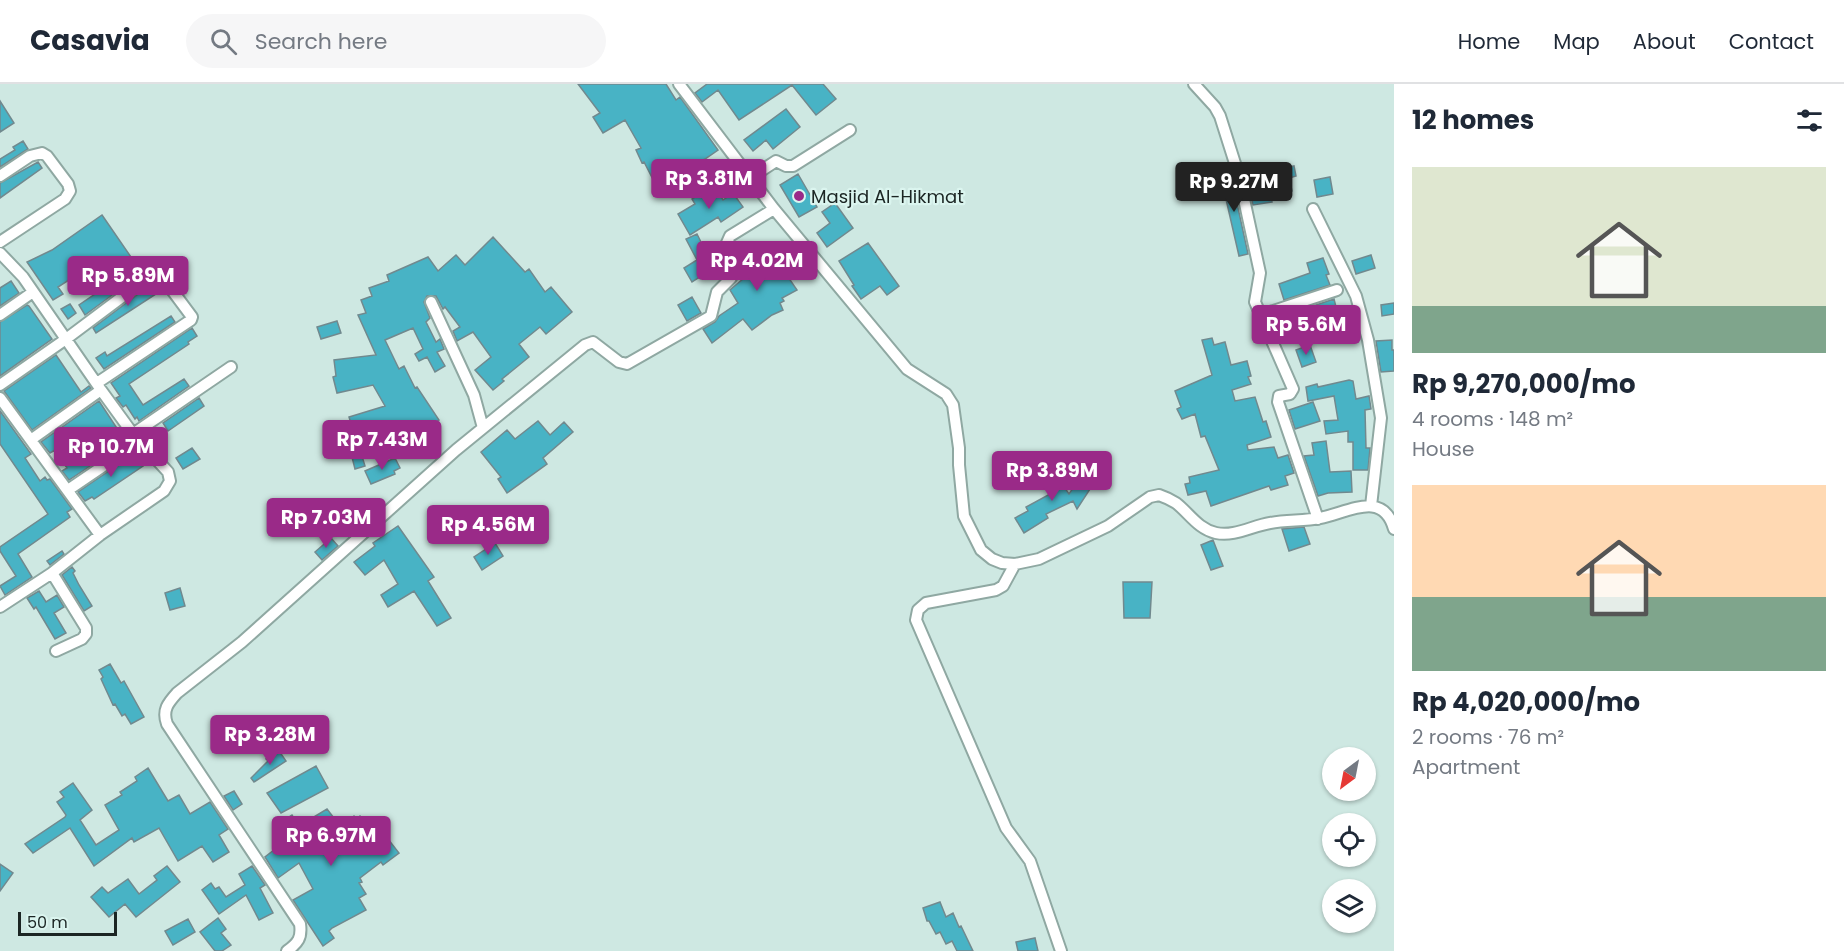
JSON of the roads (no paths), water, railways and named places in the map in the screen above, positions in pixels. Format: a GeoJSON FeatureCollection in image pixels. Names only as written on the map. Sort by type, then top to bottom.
{"type":"FeatureCollection","features":[{"type":"Feature","properties":{"kind":"street"},"geometry":{"type":"LineString","coordinates":[[679,84],[774,209],[907,369],[946,394],[952,405],[959,448],[958,465],[964,516],[981,550],[992,559],[1002,563],[1016,564],[1039,559],[1108,526],[1150,497],[1159,495],[1176,503],[1206,530],[1218,534],[1233,533],[1269,523],[1318,519],[1359,506],[1371,506],[1381,510],[1391,517],[1394,529]]}},
{"type":"Feature","properties":{"kind":"street"},"geometry":{"type":"LineString","coordinates":[[1194,84],[1218,111],[1239,176],[1260,273],[1255,300],[1293,389],[1290,394],[1279,396],[1278,402],[1318,519]]}},
{"type":"Feature","properties":{"kind":"street"},"geometry":{"type":"LineString","coordinates":[[750,178],[776,161],[792,166],[850,130]]}},
{"type":"Feature","properties":{"kind":"street"},"geometry":{"type":"LineString","coordinates":[[0,176],[30,156],[42,153],[47,156],[70,190],[65,199],[0,242]]}},
{"type":"Feature","properties":{"kind":"street"},"geometry":{"type":"LineString","coordinates":[[287,951],[301,938],[300,924],[167,724],[165,709],[168,702],[242,642],[483,428],[590,343],[596,344],[619,362],[627,364],[711,316],[717,292],[731,278],[727,240],[774,209]]}},
{"type":"Feature","properties":{"kind":"street"},"geometry":{"type":"LineString","coordinates":[[1313,209],[1356,296],[1368,340],[1381,418],[1371,506]]}},
{"type":"Feature","properties":{"kind":"street"},"geometry":{"type":"LineString","coordinates":[[0,607],[52,573],[100,535],[164,491],[170,481],[168,472],[137,438],[99,387],[24,277],[1,256]]}},
{"type":"Feature","properties":{"kind":"street"},"geometry":{"type":"LineString","coordinates":[[0,385],[157,273],[192,317],[186,324],[32,439]]}},
{"type":"Feature","properties":{"kind":"street"},"geometry":{"type":"LineString","coordinates":[[1261,315],[1338,290]]}},
{"type":"Feature","properties":{"kind":"street"},"geometry":{"type":"LineString","coordinates":[[0,315],[33,292]]}},
{"type":"Feature","properties":{"kind":"street"},"geometry":{"type":"LineString","coordinates":[[431,302],[471,387],[483,428]]}},
{"type":"Feature","properties":{"kind":"street"},"geometry":{"type":"LineString","coordinates":[[68,490],[231,367]]}},
{"type":"Feature","properties":{"kind":"street"},"geometry":{"type":"LineString","coordinates":[[0,398],[100,535]]}},
{"type":"Feature","properties":{"kind":"street"},"geometry":{"type":"LineString","coordinates":[[1016,564],[1003,586],[996,590],[926,603],[918,610],[916,620],[1006,828],[1030,861],[1061,951]]}},
{"type":"Feature","properties":{"kind":"street"},"geometry":{"type":"LineString","coordinates":[[52,573],[86,628],[86,634],[82,639],[56,651]]}},
{"type":"Feature","properties":{"kind":"place","name":"Masjid Al-Hikmat"},"geometry":{"type":"Point","coordinates":[799,196]}}]}
